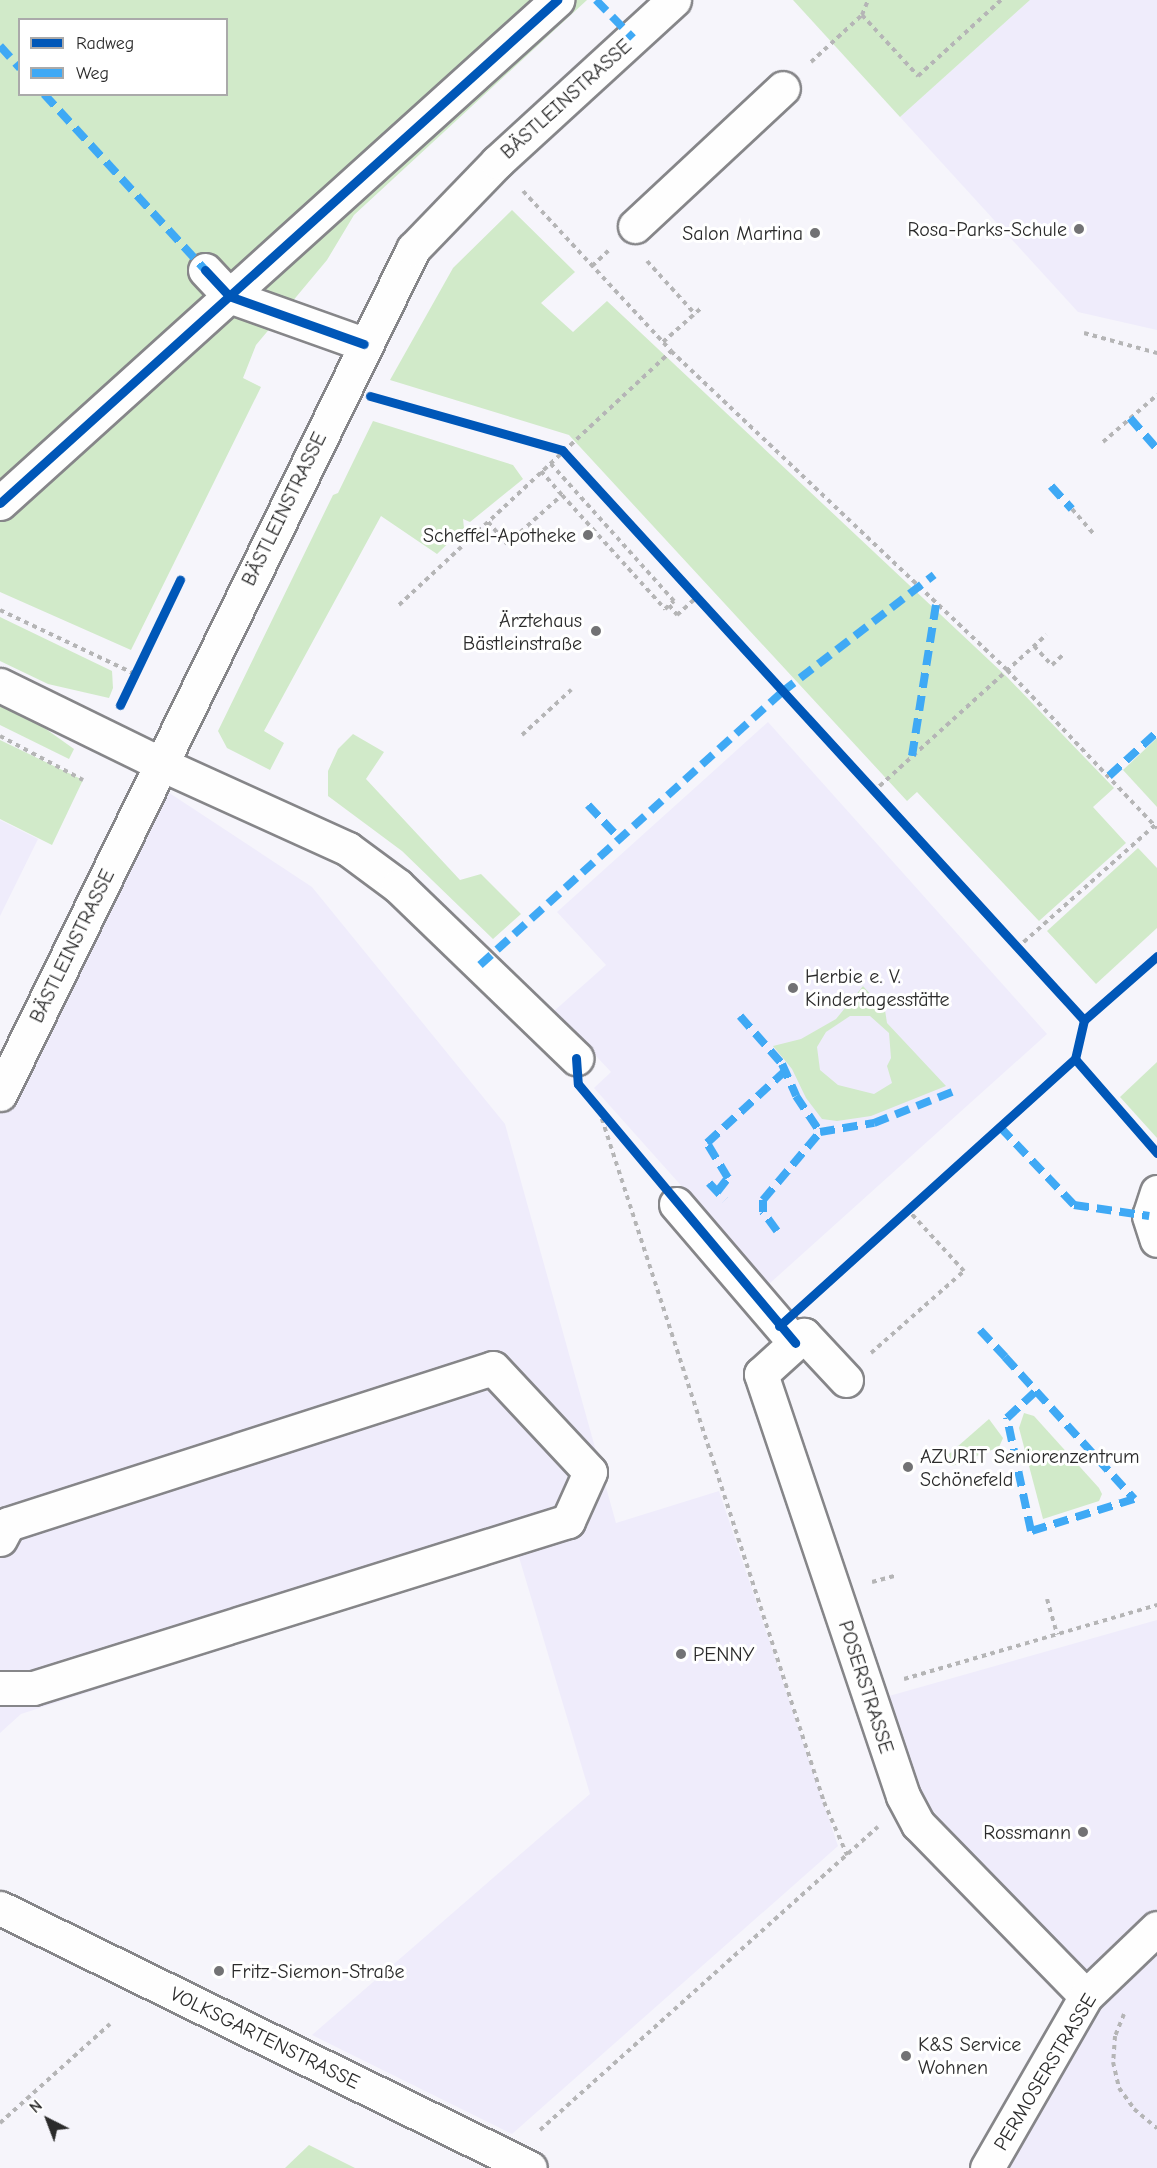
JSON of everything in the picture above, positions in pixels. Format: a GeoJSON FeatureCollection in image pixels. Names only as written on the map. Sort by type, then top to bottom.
{"type":"FeatureCollection","features":[{"type":"Feature","properties":{"kind":"street"},"geometry":{"type":"LineString","coordinates":[[0,503],[557,0]]}},
{"type":"Feature","properties":{"kind":"street","name":"BÄSTLEINSTRASSE"},"geometry":{"type":"LineString","coordinates":[[0,1094],[364,344],[413,249],[497,162],[674,0]]}},
{"type":"Feature","properties":{"kind":"street"},"geometry":{"type":"LineString","coordinates":[[635,226],[783,88]]}},
{"type":"Feature","properties":{"kind":"street"},"geometry":{"type":"LineString","coordinates":[[205,270],[229,296],[364,344]]}},
{"type":"Feature","properties":{"kind":"street"},"geometry":{"type":"LineString","coordinates":[[0,685],[161,764],[348,849],[398,886],[576,1058]]}},
{"type":"Feature","properties":{"kind":"street"},"geometry":{"type":"LineString","coordinates":[[1157,1192],[1149,1216],[1157,1240]]}},
{"type":"Feature","properties":{"kind":"street"},"geometry":{"type":"LineString","coordinates":[[676,1204],[799,1339],[845,1378]]}},
{"type":"Feature","properties":{"kind":"street","name":"POSERSTRASSE"},"geometry":{"type":"LineString","coordinates":[[799,1339],[761,1374],[906,1803],[933,1840],[1086,1996]]}},
{"type":"Feature","properties":{"kind":"street"},"geometry":{"type":"LineString","coordinates":[[0,1539],[8,1524],[494,1368],[590,1472],[568,1521],[33,1688],[0,1688]]}},
{"type":"Feature","properties":{"kind":"street","name":"VOLKSGARTENSTRASSE"},"geometry":{"type":"LineString","coordinates":[[0,1908],[530,2153]]}},
{"type":"Feature","properties":{"kind":"street","name":"PERMOSERSTRASSE"},"geometry":{"type":"LineString","coordinates":[[987,2168],[1086,1996],[1157,1928]]}},
{"type":"Feature","properties":{"kind":"path"},"geometry":{"type":"LineString","coordinates":[[783,88],[862,15],[868,0]]}},
{"type":"Feature","properties":{"kind":"path"},"geometry":{"type":"LineString","coordinates":[[862,15],[918,76],[1001,0]]}},
{"type":"Feature","properties":{"kind":"path"},"geometry":{"type":"LineString","coordinates":[[517,184],[662,342],[1007,670],[1156,827],[1017,948]]}},
{"type":"Feature","properties":{"kind":"path"},"geometry":{"type":"LineString","coordinates":[[645,258],[694,314]]}},
{"type":"Feature","properties":{"kind":"path"},"geometry":{"type":"LineString","coordinates":[[662,342],[700,309]]}},
{"type":"Feature","properties":{"kind":"path"},"geometry":{"type":"LineString","coordinates":[[1084,333],[1157,353]]}},
{"type":"Feature","properties":{"kind":"path"},"geometry":{"type":"LineString","coordinates":[[399,606],[671,351]]}},
{"type":"Feature","properties":{"kind":"path"},"geometry":{"type":"LineString","coordinates":[[1103,442],[1157,395]]}},
{"type":"Feature","properties":{"kind":"path"},"geometry":{"type":"LineString","coordinates":[[541,471],[665,609],[674,601],[550,463]]}},
{"type":"Feature","properties":{"kind":"path"},"geometry":{"type":"LineString","coordinates":[[488,522],[507,544],[562,495]]}},
{"type":"Feature","properties":{"kind":"path"},"geometry":{"type":"LineString","coordinates":[[1072,509],[1094,534]]}},
{"type":"Feature","properties":{"kind":"path"},"geometry":{"type":"LineString","coordinates":[[120,705],[180,580]]}},
{"type":"Feature","properties":{"kind":"path"},"geometry":{"type":"LineString","coordinates":[[669,605],[677,615],[696,598]]}},
{"type":"Feature","properties":{"kind":"path"},"geometry":{"type":"LineString","coordinates":[[0,610],[135,674]]}},
{"type":"Feature","properties":{"kind":"path"},"geometry":{"type":"LineString","coordinates":[[873,792],[1046,635]]}},
{"type":"Feature","properties":{"kind":"path"},"geometry":{"type":"LineString","coordinates":[[1034,646],[1052,665],[1064,654]]}},
{"type":"Feature","properties":{"kind":"path"},"geometry":{"type":"LineString","coordinates":[[522,735],[571,690]]}},
{"type":"Feature","properties":{"kind":"path"},"geometry":{"type":"LineString","coordinates":[[0,736],[83,780]]}},
{"type":"Feature","properties":{"kind":"path"},"geometry":{"type":"LineString","coordinates":[[599,1110],[821,1791],[847,1855]]}},
{"type":"Feature","properties":{"kind":"path"},"geometry":{"type":"LineString","coordinates":[[845,1378],[964,1271],[908,1210]]}},
{"type":"Feature","properties":{"kind":"path"},"geometry":{"type":"LineString","coordinates":[[1047,1599],[1057,1635]]}},
{"type":"Feature","properties":{"kind":"path"},"geometry":{"type":"LineString","coordinates":[[867,1690],[1157,1605]]}},
{"type":"Feature","properties":{"kind":"path"},"geometry":{"type":"LineString","coordinates":[[530,2153],[847,1855],[906,1803]]}},
{"type":"Feature","properties":{"kind":"path"},"geometry":{"type":"LineString","coordinates":[[1130,2007],[1115,2036],[1113,2062],[1119,2088],[1134,2109],[1157,2128]]}},
{"type":"Feature","properties":{"kind":"path"},"geometry":{"type":"LineString","coordinates":[[0,2123],[110,2024]]}},
{"type":"Feature","properties":{"kind":"shaded area","name":"Rosa-Parks-Schule"},"geometry":{"type":"Polygon","coordinates":[[[1030,0],[1157,0],[1157,330],[1078,312],[900,117],[1030,0]]]}},
{"type":"Feature","properties":{"kind":"shaded area","name":"Herbie e. V. Kindertagesstätte"},"geometry":{"type":"Polygon","coordinates":[[[768,722],[1047,1034],[769,1284],[594,1088],[611,1072],[554,1011],[606,965],[557,912],[768,722]]]}},
{"type":"Feature","properties":{"kind":"shaded area"},"geometry":{"type":"Polygon","coordinates":[[[139,773],[312,887],[505,1124],[616,1523],[719,1491],[838,1846],[512,2134],[312,2035],[590,1794],[518,1554],[21,1714],[0,1733],[0,1058],[139,773]]]}},
{"type":"Feature","properties":{"kind":"shaded area"},"geometry":{"type":"Polygon","coordinates":[[[0,820],[38,839],[0,916],[0,820]]]}},
{"type":"Feature","properties":{"kind":"shaded area"},"geometry":{"type":"Polygon","coordinates":[[[1157,1620],[1157,2168],[980,2168],[1086,1979],[919,1803],[882,1698],[1157,1620]]]}},
{"type":"Feature","properties":{"kind":"green space"},"geometry":{"type":"Polygon","coordinates":[[[0,0],[587,0],[354,215],[327,260],[256,345],[243,378],[261,387],[131,650],[0,592],[0,0]]]}},
{"type":"Feature","properties":{"kind":"green space"},"geometry":{"type":"Polygon","coordinates":[[[793,0],[1030,0],[900,117],[793,0]]]}},
{"type":"Feature","properties":{"kind":"green space"},"geometry":{"type":"Polygon","coordinates":[[[512,210],[575,272],[541,303],[573,332],[607,301],[1007,677],[1114,788],[1093,807],[1126,843],[1039,921],[917,792],[907,801],[569,435],[390,380],[453,268],[512,210]]]}},
{"type":"Feature","properties":{"kind":"green space"},"geometry":{"type":"Polygon","coordinates":[[[373,421],[513,465],[523,479],[470,522],[463,519],[464,528],[437,554],[381,516],[264,731],[284,743],[270,770],[227,748],[218,731],[333,495],[338,493],[373,421]]]}},
{"type":"Feature","properties":{"kind":"green space"},"geometry":{"type":"Polygon","coordinates":[[[0,617],[112,671],[113,688],[109,698],[48,684],[0,661],[0,617]]]}},
{"type":"Feature","properties":{"kind":"green space"},"geometry":{"type":"Polygon","coordinates":[[[0,705],[43,727],[74,749],[69,759],[0,725],[0,705]]]}},
{"type":"Feature","properties":{"kind":"green space"},"geometry":{"type":"Polygon","coordinates":[[[353,734],[384,752],[366,779],[460,880],[481,874],[521,914],[493,939],[402,851],[328,796],[328,771],[338,749],[353,734]]]}},
{"type":"Feature","properties":{"kind":"green space"},"geometry":{"type":"Polygon","coordinates":[[[1157,738],[1157,807],[1123,770],[1157,738]]]}},
{"type":"Feature","properties":{"kind":"green space"},"geometry":{"type":"Polygon","coordinates":[[[0,740],[83,780],[52,845],[0,819],[0,740]]]}},
{"type":"Feature","properties":{"kind":"green space"},"geometry":{"type":"Polygon","coordinates":[[[1138,848],[1157,868],[1157,928],[1096,984],[1047,931],[1138,848]]]}},
{"type":"Feature","properties":{"kind":"green space"},"geometry":{"type":"Polygon","coordinates":[[[863,986],[885,1010],[887,1023],[946,1086],[871,1116],[837,1121],[822,1119],[806,1098],[792,1069],[773,1046],[801,1039],[836,1019],[863,986]],[[850,1016],[826,1032],[817,1047],[820,1070],[838,1085],[874,1094],[892,1083],[887,1066],[891,1058],[889,1033],[870,1016],[850,1016]]]}},
{"type":"Feature","properties":{"kind":"green space"},"geometry":{"type":"Polygon","coordinates":[[[1157,1062],[1157,1138],[1120,1097],[1157,1062]]]}},
{"type":"Feature","properties":{"kind":"green space"},"geometry":{"type":"Polygon","coordinates":[[[1024,1413],[1034,1416],[1099,1488],[1102,1494],[1099,1501],[1043,1519],[1019,1428],[1024,1413]]]}},
{"type":"Feature","properties":{"kind":"green space"},"geometry":{"type":"Polygon","coordinates":[[[989,1419],[1003,1438],[999,1447],[952,1466],[949,1454],[989,1419]]]}},
{"type":"Feature","properties":{"kind":"green space"},"geometry":{"type":"Polygon","coordinates":[[[309,2145],[355,2168],[285,2168],[309,2145]]]}},
{"type":"Feature","properties":{"kind":"marked path"},"geometry":{"type":"LineString","coordinates":[[596,0],[633,38]]}},
{"type":"Feature","properties":{"kind":"marked path"},"geometry":{"type":"LineString","coordinates":[[0,46],[18,66]]}},
{"type":"Feature","properties":{"kind":"marked path"},"geometry":{"type":"LineString","coordinates":[[46,96],[205,270]]}},
{"type":"Feature","properties":{"kind":"marked path"},"geometry":{"type":"LineString","coordinates":[[1130,418],[1157,449]]}},
{"type":"Feature","properties":{"kind":"marked path"},"geometry":{"type":"LineString","coordinates":[[1051,486],[1072,509]]}},
{"type":"Feature","properties":{"kind":"marked path"},"geometry":{"type":"LineString","coordinates":[[480,965],[782,692],[934,575]]}},
{"type":"Feature","properties":{"kind":"marked path"},"geometry":{"type":"LineString","coordinates":[[912,756],[936,605]]}},
{"type":"Feature","properties":{"kind":"marked path"},"geometry":{"type":"LineString","coordinates":[[1109,776],[1157,732]]}},
{"type":"Feature","properties":{"kind":"marked path"},"geometry":{"type":"LineString","coordinates":[[588,805],[620,839]]}},
{"type":"Feature","properties":{"kind":"marked path"},"geometry":{"type":"LineString","coordinates":[[740,1016],[782,1064],[796,1096],[820,1132]]}},
{"type":"Feature","properties":{"kind":"marked path"},"geometry":{"type":"LineString","coordinates":[[717,1192],[728,1178],[707,1143],[785,1071]]}},
{"type":"Feature","properties":{"kind":"marked path"},"geometry":{"type":"LineString","coordinates":[[777,1231],[763,1212],[763,1200],[820,1132],[874,1123],[957,1090]]}},
{"type":"Feature","properties":{"kind":"marked path"},"geometry":{"type":"LineString","coordinates":[[1000,1127],[1074,1205],[1149,1216]]}},
{"type":"Feature","properties":{"kind":"marked path"},"geometry":{"type":"LineString","coordinates":[[709,1183],[725,1200]]}},
{"type":"Feature","properties":{"kind":"marked path"},"geometry":{"type":"LineString","coordinates":[[980,1330],[1005,1357],[1134,1499],[1031,1531],[1007,1418],[1036,1391]]}},
{"type":"Feature","properties":{"kind":"cycle path"},"geometry":{"type":"LineString","coordinates":[[0,503],[557,0]]}},
{"type":"Feature","properties":{"kind":"cycle path"},"geometry":{"type":"LineString","coordinates":[[205,270],[229,296],[364,344]]}},
{"type":"Feature","properties":{"kind":"cycle path"},"geometry":{"type":"LineString","coordinates":[[370,396],[562,450],[1084,1020]]}},
{"type":"Feature","properties":{"kind":"cycle path"},"geometry":{"type":"LineString","coordinates":[[120,705],[180,580]]}},
{"type":"Feature","properties":{"kind":"cycle path"},"geometry":{"type":"LineString","coordinates":[[779,1326],[1075,1059],[1084,1020],[1157,956]]}},
{"type":"Feature","properties":{"kind":"cycle path"},"geometry":{"type":"LineString","coordinates":[[576,1058],[578,1084],[795,1343]]}},
{"type":"Feature","properties":{"kind":"cycle path"},"geometry":{"type":"LineString","coordinates":[[1075,1059],[1157,1153]]}},
{"type":"Feature","properties":{"kind":"place","name":"Rosa-Parks-Schule"},"geometry":{"type":"Point","coordinates":[1079,229]}},
{"type":"Feature","properties":{"kind":"place","name":"Salon Martina"},"geometry":{"type":"Point","coordinates":[815,233]}},
{"type":"Feature","properties":{"kind":"place","name":"Scheffel-Apotheke"},"geometry":{"type":"Point","coordinates":[588,535]}},
{"type":"Feature","properties":{"kind":"place","name":"Ärztehaus Bästleinstraße"},"geometry":{"type":"Point","coordinates":[596,631]}},
{"type":"Feature","properties":{"kind":"place","name":"Herbie e. V. Kindertagesstätte"},"geometry":{"type":"Point","coordinates":[793,988]}},
{"type":"Feature","properties":{"kind":"place","name":"AZURIT Seniorenzentrum Schönefeld"},"geometry":{"type":"Point","coordinates":[908,1467]}},
{"type":"Feature","properties":{"kind":"place","name":"PENNY"},"geometry":{"type":"Point","coordinates":[681,1654]}},
{"type":"Feature","properties":{"kind":"place","name":"Rossmann"},"geometry":{"type":"Point","coordinates":[1083,1832]}},
{"type":"Feature","properties":{"kind":"place","name":"Fritz-Siemon-Straße"},"geometry":{"type":"Point","coordinates":[219,1971]}},
{"type":"Feature","properties":{"kind":"place","name":"K&S Service Wohnen"},"geometry":{"type":"Point","coordinates":[906,2056]}}]}
